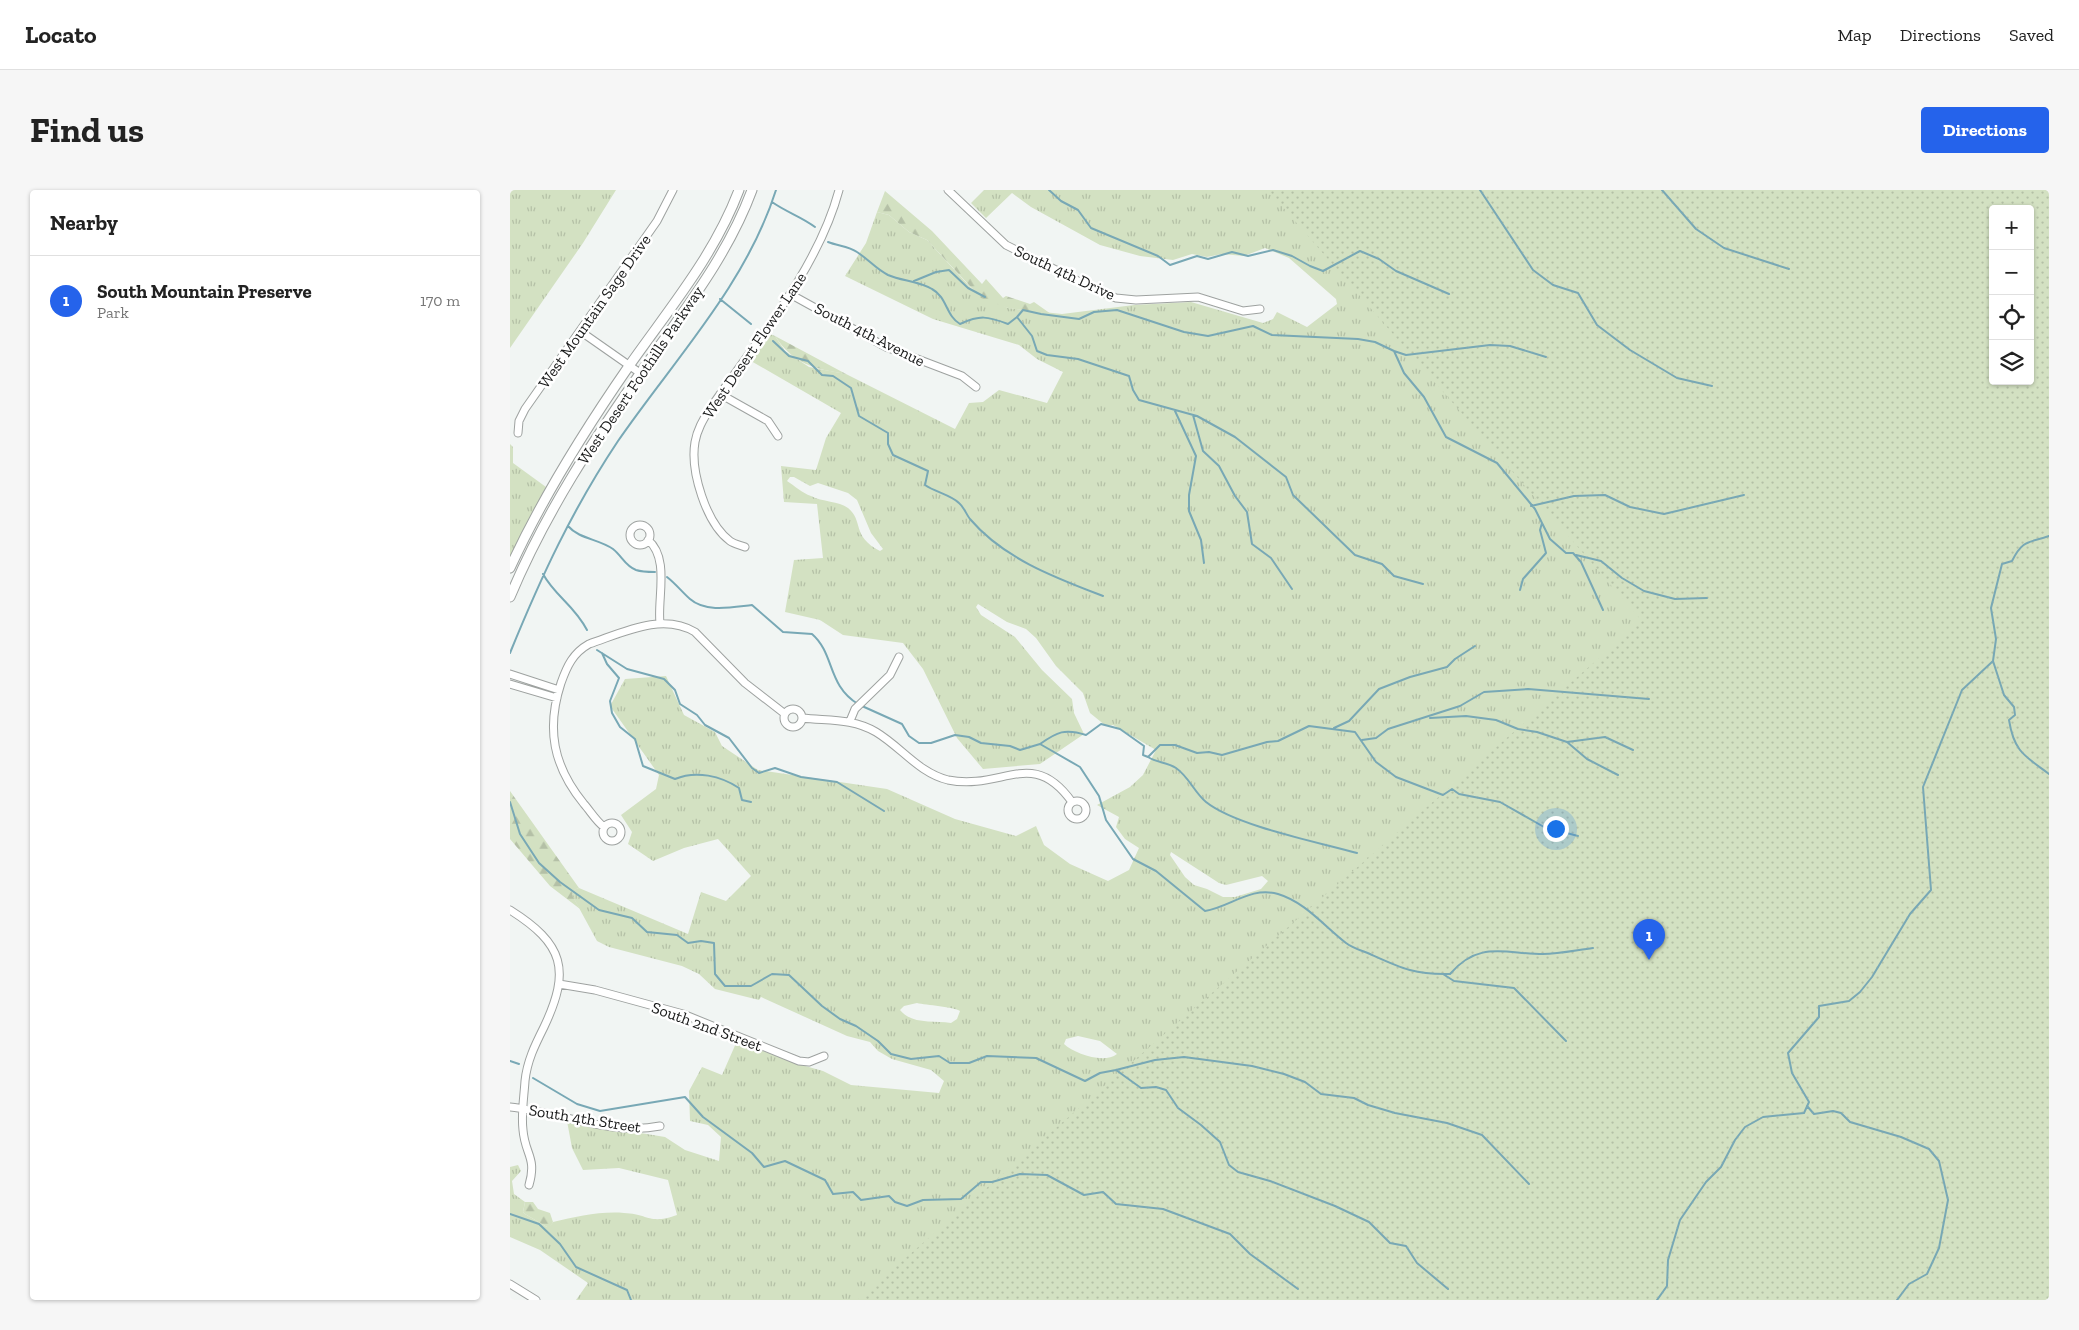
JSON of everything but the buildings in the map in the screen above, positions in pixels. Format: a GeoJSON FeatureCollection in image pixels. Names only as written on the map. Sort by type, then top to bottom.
{"type":"FeatureCollection","features":[{"type":"Feature","properties":{"kind":"street","name":"West Mountain Sage Drive"},"geometry":{"type":"LineString","coordinates":[[518,433],[525,409],[657,221],[673,190]]}},
{"type":"Feature","properties":{"kind":"street","name":"West Desert Foothills Parkway"},"geometry":{"type":"LineString","coordinates":[[510,568],[554,481],[629,366],[705,259],[724,224],[738,190]]}},
{"type":"Feature","properties":{"kind":"street","name":"West Desert Foothills Parkway"},"geometry":{"type":"LineString","coordinates":[[510,597],[527,559],[569,479],[724,251],[752,190]]}},
{"type":"Feature","properties":{"kind":"street","name":"West Desert Flower Lane"},"geometry":{"type":"LineString","coordinates":[[745,546],[731,543],[716,525],[696,475],[694,450],[699,427],[790,294],[817,248],[839,190]]}},
{"type":"Feature","properties":{"kind":"street","name":"South 4th Drive"},"geometry":{"type":"LineString","coordinates":[[948,190],[1006,245],[1098,291],[1116,298],[1136,300],[1198,297],[1243,311],[1260,309]]}},
{"type":"Feature","properties":{"kind":"street","name":"South 4th Avenue"},"geometry":{"type":"LineString","coordinates":[[790,294],[886,347],[962,376],[976,387]]}},
{"type":"Feature","properties":{"kind":"street"},"geometry":{"type":"LineString","coordinates":[[580,331],[640,373]]}},
{"type":"Feature","properties":{"kind":"street"},"geometry":{"type":"LineString","coordinates":[[720,394],[768,421],[778,436]]}},
{"type":"Feature","properties":{"kind":"street"},"geometry":{"type":"LineString","coordinates":[[648,540],[654,547],[661,572],[660,623]]}},
{"type":"Feature","properties":{"kind":"street"},"geometry":{"type":"LineString","coordinates":[[604,827],[576,794],[563,772],[552,725],[556,698],[569,662],[580,649],[589,644],[660,623],[675,623],[694,632],[751,688],[785,714]]}},
{"type":"Feature","properties":{"kind":"street"},"geometry":{"type":"LineString","coordinates":[[850,720],[855,710],[890,675],[899,657]]}},
{"type":"Feature","properties":{"kind":"street"},"geometry":{"type":"LineString","coordinates":[[510,674],[559,690]]}},
{"type":"Feature","properties":{"kind":"street"},"geometry":{"type":"LineString","coordinates":[[510,684],[556,698]]}},
{"type":"Feature","properties":{"kind":"street"},"geometry":{"type":"LineString","coordinates":[[796,709],[800,712],[802,718],[799,725],[791,727],[785,722],[785,714],[790,710],[796,709]]}},
{"type":"Feature","properties":{"kind":"street"},"geometry":{"type":"LineString","coordinates":[[802,718],[850,720],[876,732],[919,766],[938,776],[970,783],[1021,773],[1035,773],[1055,782],[1072,802]]}},
{"type":"Feature","properties":{"kind":"street"},"geometry":{"type":"LineString","coordinates":[[510,910],[530,923],[546,938],[559,967],[559,984],[553,1008],[527,1065],[523,1132],[533,1170],[529,1186]]}},
{"type":"Feature","properties":{"kind":"street","name":"South 2nd Street"},"geometry":{"type":"LineString","coordinates":[[559,984],[595,990],[682,1014],[799,1061],[809,1062],[824,1056]]}},
{"type":"Feature","properties":{"kind":"street","name":"South 4th Street"},"geometry":{"type":"LineString","coordinates":[[510,1107],[620,1126],[647,1128],[660,1126]]}},
{"type":"Feature","properties":{"kind":"street"},"geometry":{"type":"LineString","coordinates":[[510,1284],[536,1300]]}},
{"type":"Feature","properties":{"kind":"green space"},"geometry":{"type":"Polygon","coordinates":[[[510,190],[616,190],[583,243],[510,348],[510,190]]]}},
{"type":"Feature","properties":{"kind":"green space"},"geometry":{"type":"Polygon","coordinates":[[[984,190],[2049,190],[2046,204],[1989,205],[1989,385],[2030,385],[2049,1300],[576,1300],[588,1283],[540,1250],[510,1237],[510,1167],[518,1165],[521,1171],[512,1181],[514,1194],[525,1202],[523,1212],[525,1214],[547,1227],[553,1222],[597,1214],[624,1213],[655,1219],[677,1215],[668,1180],[619,1168],[583,1170],[572,1148],[567,1121],[665,1137],[685,1150],[719,1161],[721,1137],[708,1125],[690,1121],[689,1091],[702,1067],[722,1075],[737,1041],[798,1064],[823,1071],[851,1085],[939,1093],[944,1081],[931,1070],[892,1059],[878,1051],[870,1042],[847,1036],[761,997],[759,1000],[715,989],[699,974],[682,966],[609,947],[597,941],[572,895],[573,890],[579,888],[688,934],[701,892],[726,901],[751,876],[718,839],[684,848],[653,861],[628,844],[632,832],[621,815],[656,789],[659,775],[610,706],[625,679],[666,676],[684,715],[715,732],[722,746],[758,770],[887,789],[955,819],[1016,836],[1036,826],[1044,845],[1070,864],[1108,881],[1129,870],[1139,848],[1125,839],[1116,827],[1119,817],[1097,805],[1130,787],[1143,775],[1156,750],[1113,725],[1106,726],[1090,713],[1083,693],[1056,666],[1036,638],[1026,629],[1007,622],[978,604],[976,607],[981,615],[1015,637],[1042,670],[1072,699],[1074,713],[1084,734],[1040,764],[983,769],[957,738],[923,669],[903,643],[843,635],[820,620],[785,612],[794,560],[823,558],[817,504],[784,502],[781,466],[816,470],[826,438],[841,413],[751,361],[770,334],[775,336],[785,351],[809,367],[846,374],[955,429],[969,403],[983,402],[999,390],[1047,403],[1063,372],[1037,359],[1019,345],[933,319],[845,276],[866,243],[877,212],[889,215],[909,232],[927,240],[972,289],[1008,308],[1062,314],[1134,305],[1191,302],[1263,323],[1273,319],[1277,312],[1307,327],[1337,304],[1336,299],[1289,258],[1265,248],[1244,256],[1222,254],[1207,257],[1192,254],[1173,260],[1140,256],[1100,245],[1031,207],[1012,193],[986,218],[971,203],[984,190]],[[790,477],[787,481],[808,495],[848,508],[856,518],[865,540],[880,551],[883,549],[871,533],[857,500],[848,493],[818,483],[810,486],[794,477],[790,477]],[[1171,852],[1170,855],[1185,877],[1194,885],[1223,897],[1235,897],[1261,889],[1268,881],[1262,876],[1226,885],[1219,883],[1171,852]],[[917,1003],[904,1006],[900,1010],[910,1018],[917,1020],[951,1023],[957,1019],[960,1011],[946,1007],[917,1003]],[[1078,1036],[1066,1039],[1064,1044],[1082,1054],[1097,1058],[1111,1057],[1117,1054],[1100,1041],[1078,1036]]]}},
{"type":"Feature","properties":{"kind":"green space"},"geometry":{"type":"Polygon","coordinates":[[[1268,190],[2049,190],[2049,1300],[857,1300],[1642,621],[1268,190]]]}},
{"type":"Feature","properties":{"kind":"green space"},"geometry":{"type":"Polygon","coordinates":[[[885,191],[932,231],[982,284],[986,279],[1003,298],[1006,296],[1030,304],[1034,302],[1051,314],[1008,308],[981,298],[927,240],[909,232],[889,215],[877,212],[885,191]]]}},
{"type":"Feature","properties":{"kind":"green space"},"geometry":{"type":"Polygon","coordinates":[[[775,336],[846,374],[806,364],[789,353],[775,336]]]}},
{"type":"Feature","properties":{"kind":"green space"},"geometry":{"type":"Polygon","coordinates":[[[510,444],[513,447],[513,463],[546,487],[510,558],[510,444]]]}},
{"type":"Feature","properties":{"kind":"green space"},"geometry":{"type":"Polygon","coordinates":[[[510,791],[579,888],[574,890],[572,895],[580,909],[550,886],[510,839],[510,791]]]}},
{"type":"Feature","properties":{"kind":"green space"},"geometry":{"type":"Polygon","coordinates":[[[525,1202],[533,1202],[538,1209],[550,1213],[553,1222],[550,1227],[523,1212],[525,1202]]]}},
{"type":"Feature","properties":{"kind":"waterway"},"geometry":{"type":"LineString","coordinates":[[510,653],[558,544],[586,493],[618,441],[727,290],[763,225],[776,190]]}},
{"type":"Feature","properties":{"kind":"waterway"},"geometry":{"type":"LineString","coordinates":[[1049,190],[1061,201],[1078,210],[1091,228],[1158,256],[1170,265],[1197,256],[1208,259],[1232,252],[1248,256],[1273,250],[1292,256],[1323,271],[1360,251],[1379,259],[1396,271],[1449,294]]}},
{"type":"Feature","properties":{"kind":"waterway"},"geometry":{"type":"LineString","coordinates":[[1480,190],[1533,270],[1553,285],[1578,293],[1597,325],[1630,350],[1677,378],[1712,386]]}},
{"type":"Feature","properties":{"kind":"waterway"},"geometry":{"type":"LineString","coordinates":[[1662,190],[1696,229],[1724,248],[1789,269]]}},
{"type":"Feature","properties":{"kind":"waterway"},"geometry":{"type":"LineString","coordinates":[[772,202],[815,227]]}},
{"type":"Feature","properties":{"kind":"waterway"},"geometry":{"type":"LineString","coordinates":[[828,242],[854,250],[888,275],[921,284],[937,292],[955,321],[960,324],[978,318],[994,319],[1008,324],[1017,317],[1032,336],[1037,351],[1047,355],[1078,359],[1129,376],[1133,390],[1139,400],[1197,416],[1235,437],[1286,477],[1293,495],[1355,555],[1382,564],[1394,576],[1423,584]]}},
{"type":"Feature","properties":{"kind":"waterway"},"geometry":{"type":"LineString","coordinates":[[914,281],[936,272],[949,270],[968,288],[985,297]]}},
{"type":"Feature","properties":{"kind":"waterway"},"geometry":{"type":"LineString","coordinates":[[720,299],[751,324]]}},
{"type":"Feature","properties":{"kind":"waterway"},"geometry":{"type":"LineString","coordinates":[[1017,317],[1023,310],[1079,319],[1094,312],[1117,310],[1184,332],[1208,336],[1253,326],[1272,335],[1358,339],[1375,342],[1394,351],[1404,373],[1424,397],[1446,437],[1497,463],[1535,509],[1550,539],[1566,553],[1573,553],[1581,562],[1603,610]]}},
{"type":"Feature","properties":{"kind":"waterway"},"geometry":{"type":"LineString","coordinates":[[773,341],[789,356],[808,361],[822,375],[833,376],[851,388],[859,416],[888,433],[888,444],[893,455],[928,471],[925,485],[956,500],[970,519],[999,545],[1032,566],[1103,596]]}},
{"type":"Feature","properties":{"kind":"waterway"},"geometry":{"type":"LineString","coordinates":[[1394,351],[1406,355],[1490,345],[1510,346],[1546,357]]}},
{"type":"Feature","properties":{"kind":"waterway"},"geometry":{"type":"LineString","coordinates":[[1175,411],[1196,456],[1189,495],[1189,511],[1201,540],[1204,563]]}},
{"type":"Feature","properties":{"kind":"waterway"},"geometry":{"type":"LineString","coordinates":[[1193,415],[1203,451],[1219,466],[1235,496],[1247,512],[1252,544],[1271,558],[1292,589]]}},
{"type":"Feature","properties":{"kind":"waterway"},"geometry":{"type":"LineString","coordinates":[[1531,506],[1574,496],[1605,495],[1630,507],[1664,514],[1744,495]]}},
{"type":"Feature","properties":{"kind":"waterway"},"geometry":{"type":"LineString","coordinates":[[1520,590],[1523,579],[1546,553],[1540,530],[1542,523]]}},
{"type":"Feature","properties":{"kind":"waterway"},"geometry":{"type":"LineString","coordinates":[[568,526],[578,534],[613,549],[632,568],[655,572]]}},
{"type":"Feature","properties":{"kind":"waterway"},"geometry":{"type":"LineString","coordinates":[[2049,536],[2023,545],[2012,561],[2002,564],[1991,608],[1996,639],[1993,661],[2004,695],[2014,707],[2015,715],[2009,720],[2011,731],[2022,752],[2049,774]]}},
{"type":"Feature","properties":{"kind":"waterway"},"geometry":{"type":"LineString","coordinates":[[1576,555],[1601,561],[1622,578],[1644,591],[1675,599],[1707,598]]}},
{"type":"Feature","properties":{"kind":"waterway"},"geometry":{"type":"LineString","coordinates":[[543,574],[553,589],[582,621],[587,630]]}},
{"type":"Feature","properties":{"kind":"waterway"},"geometry":{"type":"LineString","coordinates":[[667,577],[696,603],[712,608],[752,605],[783,632],[812,634],[825,651],[841,688],[858,704]]}},
{"type":"Feature","properties":{"kind":"waterway"},"geometry":{"type":"LineString","coordinates":[[1334,728],[1349,721],[1379,689],[1410,677],[1447,667],[1455,659],[1475,646]]}},
{"type":"Feature","properties":{"kind":"waterway"},"geometry":{"type":"LineString","coordinates":[[597,650],[627,669],[664,679],[675,690],[680,704],[697,715],[705,725],[729,738],[752,768],[759,773],[775,768],[801,777],[837,782],[884,811]]}},
{"type":"Feature","properties":{"kind":"waterway"},"geometry":{"type":"LineString","coordinates":[[602,653],[607,664],[619,678],[610,701],[612,713],[620,727],[635,739],[643,766],[675,779],[683,776],[700,775],[724,780],[739,788],[742,800],[751,802]]}},
{"type":"Feature","properties":{"kind":"waterway"},"geometry":{"type":"LineString","coordinates":[[1657,1300],[1667,1286],[1668,1260],[1680,1220],[1706,1182],[1721,1167],[1735,1140],[1745,1127],[1763,1117],[1804,1113],[1809,1102],[1792,1073],[1788,1053],[1819,1017],[1819,1006],[1849,1001],[1860,992],[1872,977],[1910,914],[1931,890],[1923,787],[1962,690],[1993,661]]}},
{"type":"Feature","properties":{"kind":"waterway"},"geometry":{"type":"LineString","coordinates":[[1362,740],[1376,738],[1388,729],[1460,706],[1484,692],[1528,689],[1649,699]]}},
{"type":"Feature","properties":{"kind":"waterway"},"geometry":{"type":"LineString","coordinates":[[862,706],[902,724],[909,736],[919,743],[931,743],[955,735],[969,737],[981,743],[1010,746],[1020,750],[1040,744],[1080,767],[1099,796],[1106,820],[1133,859],[1156,871],[1205,911],[1250,895],[1268,892],[1278,894],[1306,909],[1352,947],[1400,967],[1427,973],[1450,974],[1461,963],[1471,957],[1493,951],[1549,954],[1593,948]]}},
{"type":"Feature","properties":{"kind":"waterway"},"geometry":{"type":"LineString","coordinates":[[1430,718],[1466,716],[1496,720],[1518,729],[1537,732],[1567,742],[1587,759],[1618,775]]}},
{"type":"Feature","properties":{"kind":"waterway"},"geometry":{"type":"LineString","coordinates":[[1040,744],[1062,732],[1086,735],[1101,724],[1120,729],[1144,746],[1143,755],[1148,757],[1160,745],[1175,745],[1197,753],[1209,752],[1222,755],[1267,742],[1278,741],[1309,726],[1355,732],[1376,762],[1396,777],[1443,795],[1452,789],[1459,794],[1500,802],[1544,827],[1578,836]]}},
{"type":"Feature","properties":{"kind":"waterway"},"geometry":{"type":"LineString","coordinates":[[1567,742],[1605,737],[1633,750]]}},
{"type":"Feature","properties":{"kind":"waterway"},"geometry":{"type":"LineString","coordinates":[[1148,757],[1176,768],[1206,802],[1237,819],[1357,853]]}},
{"type":"Feature","properties":{"kind":"waterway"},"geometry":{"type":"LineString","coordinates":[[510,802],[520,834],[539,863],[560,882],[599,910],[632,918],[647,932],[677,935],[688,943],[701,941],[714,943],[715,974],[725,986],[751,986],[772,974],[789,975],[822,1006],[840,1019],[856,1026],[878,1041],[891,1054],[911,1059],[939,1056],[950,1063],[969,1063],[987,1056],[1036,1058],[1085,1081],[1100,1073],[1116,1070],[1141,1088],[1156,1087],[1166,1090],[1178,1108],[1220,1142],[1229,1165],[1238,1172],[1270,1181],[1335,1206],[1369,1222],[1390,1243],[1406,1246],[1417,1263],[1448,1289]]}},
{"type":"Feature","properties":{"kind":"waterway"},"geometry":{"type":"LineString","coordinates":[[1443,974],[1454,981],[1514,988],[1566,1041]]}},
{"type":"Feature","properties":{"kind":"waterway"},"geometry":{"type":"LineString","coordinates":[[1116,1070],[1155,1060],[1184,1057],[1252,1066],[1284,1074],[1305,1082],[1321,1094],[1354,1098],[1368,1105],[1395,1113],[1447,1123],[1482,1135],[1529,1184]]}},
{"type":"Feature","properties":{"kind":"waterway"},"geometry":{"type":"LineString","coordinates":[[510,1061],[519,1064]]}},
{"type":"Feature","properties":{"kind":"waterway"},"geometry":{"type":"LineString","coordinates":[[533,1078],[577,1104],[600,1111],[685,1097],[703,1117],[752,1153],[764,1167],[785,1161],[825,1180],[833,1194],[853,1192],[861,1200],[889,1196],[895,1202],[907,1206],[923,1200],[961,1199],[981,1182],[992,1182],[1020,1174],[1047,1175],[1084,1195],[1103,1192],[1116,1204],[1163,1209],[1230,1234],[1250,1254],[1298,1289]]}},
{"type":"Feature","properties":{"kind":"waterway"},"geometry":{"type":"LineString","coordinates":[[1807,1106],[1814,1114],[1833,1111],[1841,1113],[1850,1122],[1901,1137],[1929,1149],[1939,1161],[1948,1200],[1939,1248],[1927,1274],[1909,1284],[1897,1300]]}},
{"type":"Feature","properties":{"kind":"waterway"},"geometry":{"type":"LineString","coordinates":[[510,1214],[539,1224],[560,1244],[576,1267],[627,1290],[631,1300]]}},
{"type":"Feature","properties":{"kind":"place","name":"South Mountain Preserve"},"geometry":{"type":"Point","coordinates":[1649,960]}}]}
